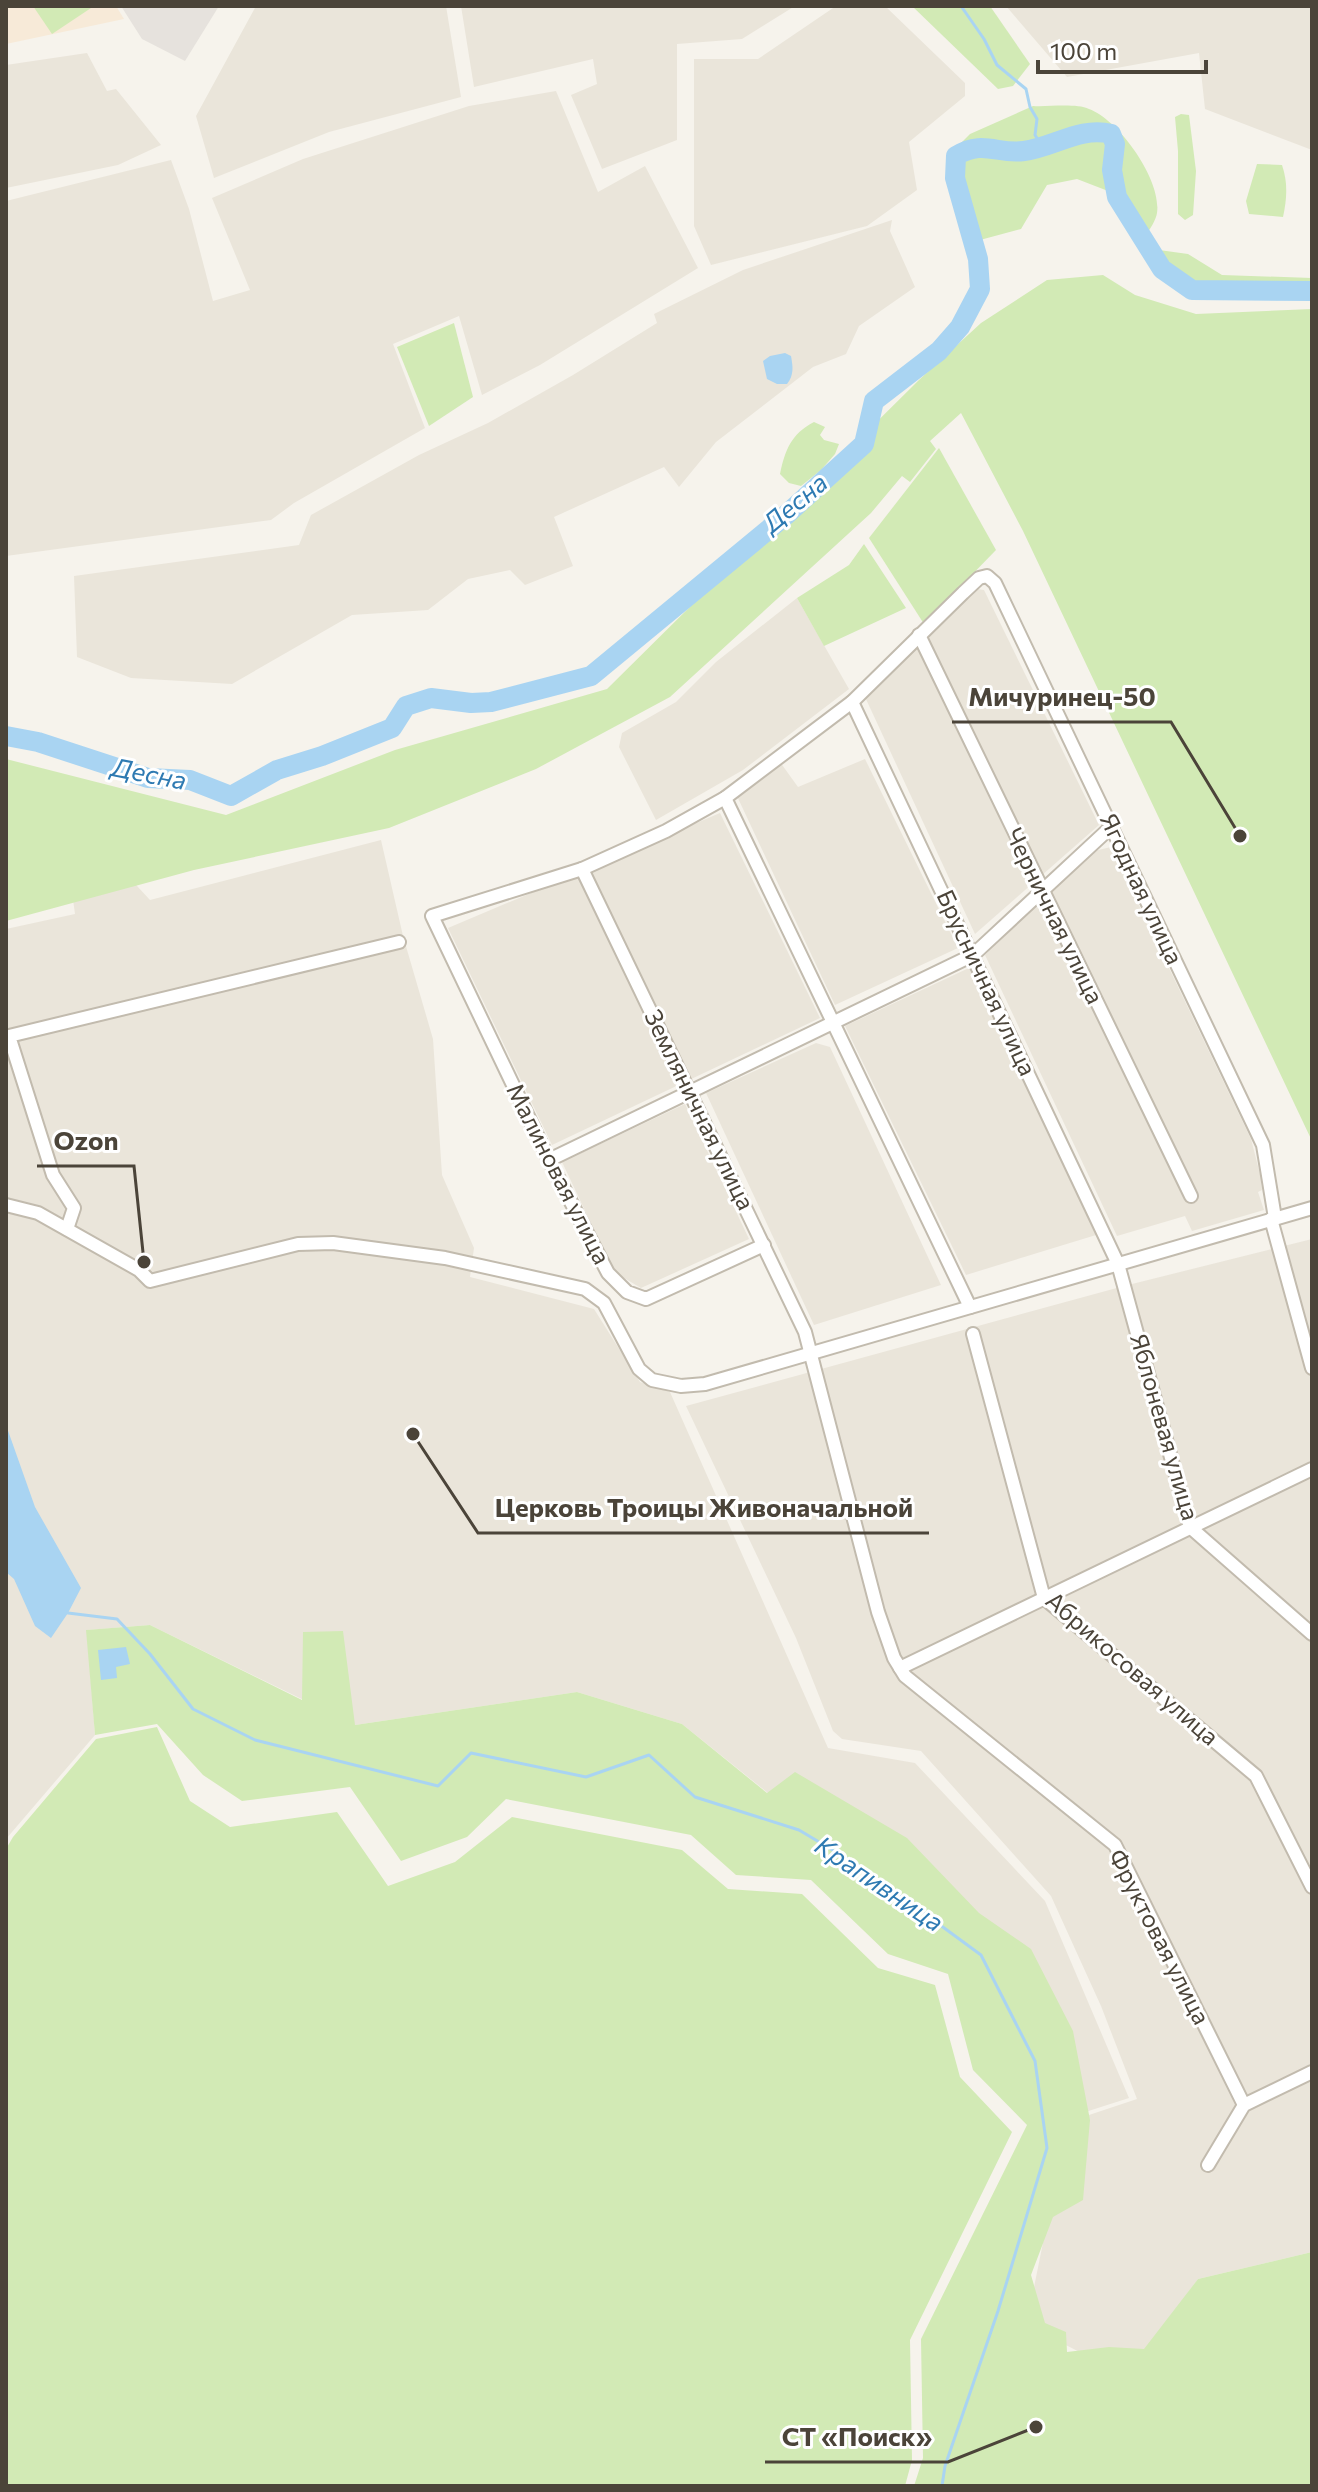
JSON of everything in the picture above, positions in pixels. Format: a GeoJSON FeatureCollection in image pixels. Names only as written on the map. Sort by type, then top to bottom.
{"type":"FeatureCollection","features":[{"type":"Feature","properties":{"kind":"street","name":"Ягодная улица"},"geometry":{"type":"LineString","coordinates":[[919,635],[979,578],[987,576],[995,583],[1263,1145],[1273,1219],[1312,1368]]}},
{"type":"Feature","properties":{"kind":"street"},"geometry":{"type":"LineString","coordinates":[[582,869],[666,831],[725,798],[852,702],[919,635]]}},
{"type":"Feature","properties":{"kind":"street","name":"Черничная улица"},"geometry":{"type":"LineString","coordinates":[[919,635],[1191,1196]]}},
{"type":"Feature","properties":{"kind":"street","name":"Брусничная улица"},"geometry":{"type":"LineString","coordinates":[[852,702],[1118,1264]]}},
{"type":"Feature","properties":{"kind":"street"},"geometry":{"type":"LineString","coordinates":[[725,798],[970,1307]]}},
{"type":"Feature","properties":{"kind":"street"},"geometry":{"type":"LineString","coordinates":[[549,1160],[973,955],[1111,827]]}},
{"type":"Feature","properties":{"kind":"street","name":"Малиновая улица"},"geometry":{"type":"LineString","coordinates":[[582,869],[432,916],[549,1160],[608,1273],[627,1292],[646,1299],[764,1245]]}},
{"type":"Feature","properties":{"kind":"street","name":"Земляничная улица"},"geometry":{"type":"LineString","coordinates":[[582,869],[764,1245],[805,1332],[811,1353]]}},
{"type":"Feature","properties":{"kind":"street"},"geometry":{"type":"LineString","coordinates":[[67,1229],[74,1208],[53,1175],[9,1036],[399,942]]}},
{"type":"Feature","properties":{"kind":"street"},"geometry":{"type":"LineString","coordinates":[[6,1205],[38,1213],[139,1270],[150,1281],[298,1244],[333,1243],[445,1258],[585,1289],[604,1303],[639,1369],[652,1380],[681,1386],[705,1384],[1312,1208]]}},
{"type":"Feature","properties":{"kind":"street","name":"Яблоневая улица"},"geometry":{"type":"LineString","coordinates":[[1118,1264],[1190,1527],[1312,1634]]}},
{"type":"Feature","properties":{"kind":"street","name":"Абрикосовая улица"},"geometry":{"type":"LineString","coordinates":[[973,1334],[1044,1598],[1261,1781],[1312,1887]]}},
{"type":"Feature","properties":{"kind":"street","name":"Фруктовая улица"},"geometry":{"type":"LineString","coordinates":[[811,1353],[878,1612],[900,1668],[905,1676],[1115,1845],[1244,2105]]}},
{"type":"Feature","properties":{"kind":"street"},"geometry":{"type":"LineString","coordinates":[[900,1668],[1312,1469]]}},
{"type":"Feature","properties":{"kind":"street"},"geometry":{"type":"LineString","coordinates":[[1208,2165],[1244,2105],[1312,2072]]}},
{"type":"Feature","properties":{"kind":"shaded area"},"geometry":{"type":"Polygon","coordinates":[[[6,6],[116,6],[124,19],[6,44],[6,6]]]}},
{"type":"Feature","properties":{"kind":"shaded area"},"geometry":{"type":"Polygon","coordinates":[[[121,6],[219,6],[185,61],[142,39],[121,6]]]}},
{"type":"Feature","properties":{"kind":"shaded area"},"geometry":{"type":"Polygon","coordinates":[[[256,6],[446,6],[461,97],[329,132],[214,178],[196,116],[256,6]]]}},
{"type":"Feature","properties":{"kind":"shaded area"},"geometry":{"type":"Polygon","coordinates":[[[461,6],[795,6],[742,39],[677,44],[677,140],[602,169],[571,95],[597,84],[593,59],[474,87],[461,6]]]}},
{"type":"Feature","properties":{"kind":"shaded area"},"geometry":{"type":"Polygon","coordinates":[[[836,6],[885,6],[965,83],[965,96],[909,142],[917,190],[867,226],[711,265],[694,226],[694,59],[758,59],[836,6]]]}},
{"type":"Feature","properties":{"kind":"shaded area"},"geometry":{"type":"Polygon","coordinates":[[[1006,6],[1312,6],[1312,150],[1205,109],[1199,53],[1067,77],[1006,6]]]}},
{"type":"Feature","properties":{"kind":"shaded area"},"geometry":{"type":"Polygon","coordinates":[[[87,53],[107,91],[116,89],[161,145],[118,165],[6,188],[6,65],[87,53]]]}},
{"type":"Feature","properties":{"kind":"shaded area"},"geometry":{"type":"Polygon","coordinates":[[[556,91],[598,192],[645,166],[698,268],[540,365],[482,395],[459,316],[393,344],[425,428],[294,503],[271,520],[6,556],[6,201],[171,160],[189,209],[213,301],[250,290],[212,198],[303,159],[469,106],[556,91]]]}},
{"type":"Feature","properties":{"kind":"shaded area"},"geometry":{"type":"Polygon","coordinates":[[[892,220],[890,231],[915,287],[859,326],[846,354],[813,367],[716,442],[679,487],[664,467],[554,517],[573,566],[525,585],[510,570],[468,579],[428,610],[352,615],[232,684],[131,678],[77,657],[74,576],[299,545],[311,515],[573,375],[657,323],[654,314],[743,270],[892,220]]]}},
{"type":"Feature","properties":{"kind":"shaded area"},"geometry":{"type":"Polygon","coordinates":[[[977,589],[984,590],[1099,825],[975,934],[865,697],[977,589]]]}},
{"type":"Feature","properties":{"kind":"shaded area"},"geometry":{"type":"Polygon","coordinates":[[[797,598],[849,689],[743,770],[656,820],[619,747],[622,733],[676,702],[716,662],[797,598]]]}},
{"type":"Feature","properties":{"kind":"shaded area"},"geometry":{"type":"Polygon","coordinates":[[[865,759],[958,948],[835,1005],[736,794],[780,762],[798,787],[865,759]]]}},
{"type":"Feature","properties":{"kind":"shaded area"},"geometry":{"type":"Polygon","coordinates":[[[720,813],[820,1018],[552,1145],[448,928],[720,813]]]}},
{"type":"Feature","properties":{"kind":"shaded area"},"geometry":{"type":"Polygon","coordinates":[[[381,840],[403,936],[433,1039],[442,1175],[474,1248],[470,1277],[594,1309],[640,1382],[670,1392],[828,1748],[915,1763],[1045,1901],[1129,2098],[1076,2115],[1025,1960],[768,1793],[682,1724],[577,1692],[355,1725],[150,1625],[87,1630],[95,1735],[6,1839],[6,929],[75,914],[69,871],[112,859],[150,900],[381,840]]]}},
{"type":"Feature","properties":{"kind":"shaded area"},"geometry":{"type":"Polygon","coordinates":[[[1111,847],[1251,1139],[1261,1178],[1262,1190],[1258,1192],[1264,1210],[1192,1231],[1185,1216],[1117,1236],[985,955],[1094,851],[1111,847]]]}},
{"type":"Feature","properties":{"kind":"shaded area"},"geometry":{"type":"Polygon","coordinates":[[[971,967],[1096,1235],[966,1275],[845,1026],[971,967]]]}},
{"type":"Feature","properties":{"kind":"shaded area"},"geometry":{"type":"Polygon","coordinates":[[[816,1043],[830,1047],[941,1285],[814,1325],[706,1093],[816,1043]]]}},
{"type":"Feature","properties":{"kind":"shaded area"},"geometry":{"type":"Polygon","coordinates":[[[685,1104],[749,1239],[641,1288],[614,1272],[562,1162],[685,1104]]]}},
{"type":"Feature","properties":{"kind":"shaded area"},"geometry":{"type":"Polygon","coordinates":[[[1312,1239],[1312,2252],[1198,2279],[1127,2376],[1046,2335],[1029,2312],[1050,2208],[1074,2120],[1137,2099],[1101,2006],[1051,1896],[921,1751],[842,1739],[833,1731],[796,1638],[686,1406],[1124,1286],[1312,1239]]]}},
{"type":"Feature","properties":{"kind":"green space"},"geometry":{"type":"Polygon","coordinates":[[[33,6],[94,6],[52,34],[33,6]]]}},
{"type":"Feature","properties":{"kind":"green space"},"geometry":{"type":"Polygon","coordinates":[[[912,6],[990,6],[1030,64],[1013,86],[998,89],[912,6]]]}},
{"type":"Feature","properties":{"kind":"green space"},"geometry":{"type":"Polygon","coordinates":[[[1033,106],[1089,109],[1101,115],[1125,138],[1146,168],[1157,200],[1156,216],[1146,235],[1121,196],[1077,179],[1047,185],[1021,229],[980,240],[960,178],[958,146],[970,134],[1033,106]]]}},
{"type":"Feature","properties":{"kind":"green space"},"geometry":{"type":"Polygon","coordinates":[[[1189,115],[1196,171],[1193,215],[1185,220],[1178,214],[1175,117],[1189,115]]]}},
{"type":"Feature","properties":{"kind":"green space"},"geometry":{"type":"Polygon","coordinates":[[[1257,164],[1282,165],[1286,191],[1283,217],[1249,214],[1246,201],[1257,164]]]}},
{"type":"Feature","properties":{"kind":"green space"},"geometry":{"type":"Polygon","coordinates":[[[1159,250],[1188,254],[1222,275],[1312,278],[1312,289],[1193,287],[1166,268],[1159,257],[1159,250]]]}},
{"type":"Feature","properties":{"kind":"green space"},"geometry":{"type":"Polygon","coordinates":[[[1103,275],[1135,295],[1196,314],[1312,309],[1312,1141],[1023,531],[961,413],[930,441],[936,449],[910,482],[902,476],[871,513],[670,697],[536,769],[389,828],[194,870],[6,921],[6,759],[226,815],[395,750],[607,689],[920,379],[981,323],[1047,280],[1103,275]]]}},
{"type":"Feature","properties":{"kind":"green space"},"geometry":{"type":"Polygon","coordinates":[[[454,323],[473,397],[429,426],[397,347],[454,323]]]}},
{"type":"Feature","properties":{"kind":"green space"},"geometry":{"type":"Polygon","coordinates":[[[814,422],[825,427],[820,435],[824,440],[839,444],[835,454],[801,486],[789,483],[780,474],[787,450],[794,437],[814,422]]]}},
{"type":"Feature","properties":{"kind":"green space"},"geometry":{"type":"Polygon","coordinates":[[[939,448],[996,550],[924,624],[869,538],[939,448]]]}},
{"type":"Feature","properties":{"kind":"green space"},"geometry":{"type":"Polygon","coordinates":[[[864,544],[906,608],[824,646],[797,598],[849,565],[864,544]]]}},
{"type":"Feature","properties":{"kind":"green space"},"geometry":{"type":"Polygon","coordinates":[[[150,1625],[302,1700],[303,1632],[343,1631],[355,1725],[577,1692],[682,1724],[767,1793],[795,1772],[907,1838],[979,1913],[1031,1949],[1073,2031],[1090,2120],[1083,2200],[1053,2217],[1031,2275],[1045,2323],[1066,2332],[1067,2352],[1109,2347],[1144,2349],[1198,2279],[1312,2252],[1312,2486],[914,2486],[923,2458],[921,2339],[1027,2125],[973,2070],[948,1974],[888,1954],[811,1880],[736,1875],[691,1835],[506,1799],[467,1837],[401,1861],[350,1787],[242,1801],[203,1775],[157,1724],[95,1735],[86,1630],[150,1625]]]}},
{"type":"Feature","properties":{"kind":"green space"},"geometry":{"type":"Polygon","coordinates":[[[157,1727],[190,1801],[230,1827],[337,1812],[388,1886],[455,1862],[512,1817],[682,1850],[728,1889],[802,1894],[878,1968],[935,1985],[960,2077],[1012,2132],[910,2340],[912,2460],[905,2486],[6,2486],[6,1849],[96,1739],[157,1727]]]}},
{"type":"Feature","properties":{"kind":"water"},"geometry":{"type":"Polygon","coordinates":[[[785,353],[791,356],[792,374],[787,384],[777,384],[767,379],[763,361],[785,353]]]}},
{"type":"Feature","properties":{"kind":"water"},"geometry":{"type":"Polygon","coordinates":[[[6,1425],[35,1507],[81,1588],[51,1638],[35,1626],[14,1579],[6,1572],[6,1425]]]}},
{"type":"Feature","properties":{"kind":"water"},"geometry":{"type":"Polygon","coordinates":[[[126,1647],[130,1664],[116,1667],[117,1678],[101,1680],[98,1650],[126,1647]]]}},
{"type":"Feature","properties":{"kind":"waterway"},"geometry":{"type":"LineString","coordinates":[[961,6],[984,39],[997,65],[1026,89],[1030,107],[1037,119],[1035,135],[1042,146]]}},
{"type":"Feature","properties":{"kind":"waterway","name":"Десна"},"geometry":{"type":"LineString","coordinates":[[6,736],[38,742],[148,778],[190,780],[231,796],[277,770],[392,728],[406,706],[431,698],[491,702],[591,676],[786,515],[864,444],[874,401],[939,351],[960,327],[980,289],[978,259],[955,178],[956,156],[966,151],[983,148],[1024,151],[1078,135],[1111,134],[1115,144],[1112,170],[1117,197],[1162,269],[1192,290],[1312,291]]}},
{"type":"Feature","properties":{"kind":"waterway","name":"Крапивница"},"geometry":{"type":"LineString","coordinates":[[68,1613],[117,1619],[150,1654],[193,1709],[255,1740],[438,1786],[471,1753],[586,1777],[649,1755],[695,1797],[799,1830],[861,1867],[981,1955],[1035,2061],[1047,2148],[998,2311],[945,2466],[942,2486]]}},
{"type":"Feature","properties":{"kind":"place","name":"Мичуринец-50"},"geometry":{"type":"Point","coordinates":[1240,836]}},
{"type":"Feature","properties":{"kind":"place","name":"Ozon"},"geometry":{"type":"Point","coordinates":[144,1262]}},
{"type":"Feature","properties":{"kind":"place","name":"Церковь Троицы Живоначальной"},"geometry":{"type":"Point","coordinates":[413,1434]}},
{"type":"Feature","properties":{"kind":"place","name":"СТ «Поиск»"},"geometry":{"type":"Point","coordinates":[1036,2427]}}]}
